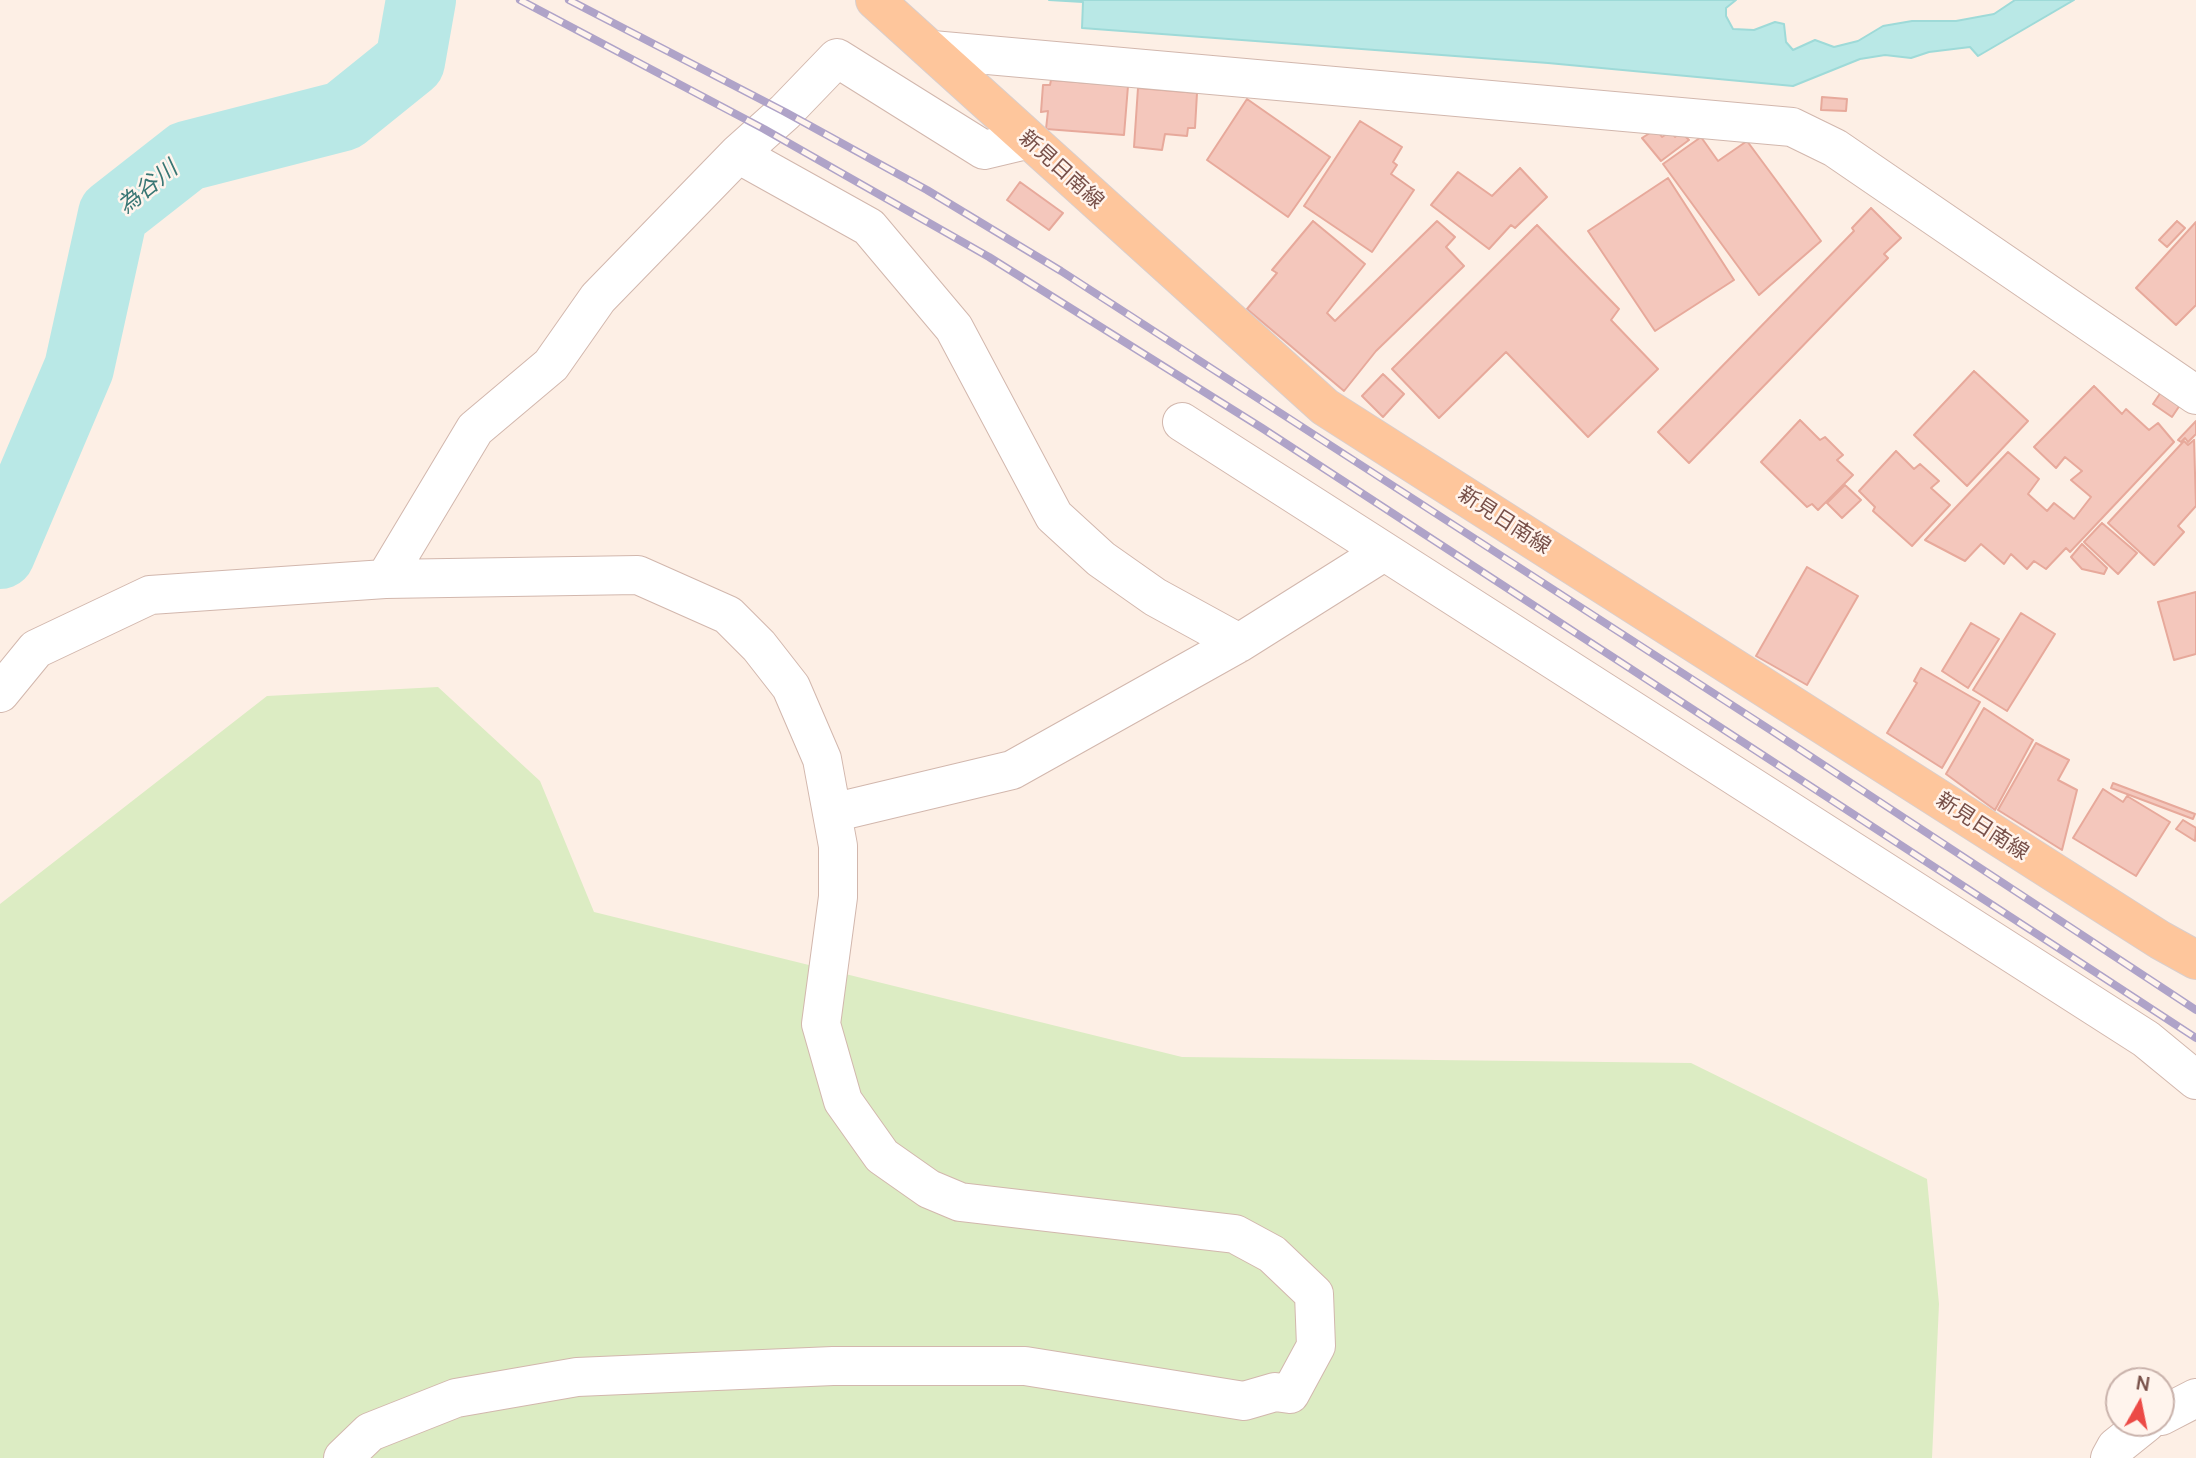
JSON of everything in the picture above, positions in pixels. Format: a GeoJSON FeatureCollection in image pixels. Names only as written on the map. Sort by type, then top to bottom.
{"type":"FeatureCollection","features":[{"type":"Feature","properties":{"kind":"main road","name":"新見日南線"},"geometry":{"type":"LineString","coordinates":[[875,0],[1026,140],[1325,407],[2160,940],[2196,960]]}},
{"type":"Feature","properties":{"kind":"street"},"geometry":{"type":"LineString","coordinates":[[932,50],[1792,127],[1856,161],[2196,395]]}},
{"type":"Feature","properties":{"kind":"street"},"geometry":{"type":"LineString","coordinates":[[385,579],[475,429],[551,365],[598,298],[737,154],[785,112],[837,58],[984,150],[1026,140]]}},
{"type":"Feature","properties":{"kind":"street"},"geometry":{"type":"LineString","coordinates":[[737,154],[869,227],[954,328],[1054,516],[1101,559],[1155,597],[1239,643]]}},
{"type":"Feature","properties":{"kind":"street"},"geometry":{"type":"LineString","coordinates":[[1182,422],[1382,553],[2146,1039],[2196,1080]]}},
{"type":"Feature","properties":{"kind":"street"},"geometry":{"type":"LineString","coordinates":[[832,813],[1012,770],[1239,643],[1382,553]]}},
{"type":"Feature","properties":{"kind":"street"},"geometry":{"type":"LineString","coordinates":[[0,693],[36,649],[150,594],[385,579],[638,575],[728,615],[759,646],[790,687],[822,759],[838,846],[838,897],[821,1024],[843,1101],[882,1156],[929,1189],[960,1202],[1235,1234],[1272,1254],[1314,1294],[1316,1346],[1290,1394],[1275,1392],[1244,1401],[1025,1366],[833,1366],[577,1377],[456,1398],[370,1432],[343,1458]]}},
{"type":"Feature","properties":{"kind":"street"},"geometry":{"type":"LineString","coordinates":[[2175,1409],[2196,1398]]}},
{"type":"Feature","properties":{"kind":"street"},"geometry":{"type":"LineString","coordinates":[[2110,1458],[2116,1447],[2128,1437]]}},
{"type":"Feature","properties":{"kind":"green space"},"geometry":{"type":"Polygon","coordinates":[[[438,687],[540,781],[594,912],[1182,1057],[1691,1063],[1927,1179],[1939,1304],[1932,1458],[0,1458],[0,904],[267,696],[438,687]]]}},
{"type":"Feature","properties":{"kind":"water"},"geometry":{"type":"Polygon","coordinates":[[[1049,0],[1736,0],[1726,8],[1726,16],[1733,29],[1754,30],[1775,22],[1784,24],[1786,42],[1793,50],[1815,40],[1834,47],[1858,41],[1883,26],[1912,21],[1956,21],[1994,14],[2015,0],[2074,0],[1978,56],[1970,47],[1929,52],[1911,58],[1885,55],[1860,59],[1793,86],[1548,63],[1082,28],[1083,2],[1049,0]]]}},
{"type":"Feature","properties":{"kind":"building"},"geometry":{"type":"Polygon","coordinates":[[[1051,80],[1128,86],[1124,135],[1046,129],[1048,111],[1041,112],[1043,85],[1050,85],[1051,80]]]}},
{"type":"Feature","properties":{"kind":"building"},"geometry":{"type":"Polygon","coordinates":[[[1138,88],[1197,93],[1195,128],[1188,128],[1187,136],[1165,134],[1162,150],[1134,147],[1138,88]]]}},
{"type":"Feature","properties":{"kind":"building"},"geometry":{"type":"Polygon","coordinates":[[[1822,97],[1847,99],[1846,111],[1821,110],[1822,97]]]}},
{"type":"Feature","properties":{"kind":"building"},"geometry":{"type":"Polygon","coordinates":[[[1247,99],[1330,157],[1288,217],[1207,160],[1247,99]]]}},
{"type":"Feature","properties":{"kind":"building"},"geometry":{"type":"Polygon","coordinates":[[[1360,121],[1402,147],[1393,162],[1397,165],[1391,174],[1414,190],[1372,252],[1304,206],[1360,121]]]}},
{"type":"Feature","properties":{"kind":"building"},"geometry":{"type":"Polygon","coordinates":[[[1656,129],[1662,137],[1671,131],[1675,137],[1681,132],[1689,140],[1661,161],[1642,138],[1656,129]]]}},
{"type":"Feature","properties":{"kind":"building"},"geometry":{"type":"Polygon","coordinates":[[[1701,137],[1718,161],[1747,141],[1821,241],[1759,295],[1663,164],[1701,137]]]}},
{"type":"Feature","properties":{"kind":"building"},"geometry":{"type":"Polygon","coordinates":[[[1520,168],[1547,197],[1515,228],[1511,225],[1489,249],[1431,205],[1458,172],[1492,196],[1520,168]]]}},
{"type":"Feature","properties":{"kind":"building"},"geometry":{"type":"Polygon","coordinates":[[[1668,178],[1734,280],[1655,331],[1588,231],[1668,178]]]}},
{"type":"Feature","properties":{"kind":"building"},"geometry":{"type":"Polygon","coordinates":[[[1020,182],[1063,213],[1049,230],[1007,200],[1020,182]]]}},
{"type":"Feature","properties":{"kind":"building"},"geometry":{"type":"Polygon","coordinates":[[[1871,208],[1901,238],[1884,254],[1888,258],[1689,463],[1658,432],[1854,231],[1852,228],[1871,208]]]}},
{"type":"Feature","properties":{"kind":"building"},"geometry":{"type":"Polygon","coordinates":[[[1313,221],[1365,264],[1327,313],[1335,321],[1437,221],[1455,237],[1446,247],[1464,266],[1376,351],[1344,391],[1247,309],[1277,273],[1272,270],[1313,221]]]}},
{"type":"Feature","properties":{"kind":"building"},"geometry":{"type":"Polygon","coordinates":[[[2177,221],[2185,228],[2167,247],[2159,240],[2177,221]]]}},
{"type":"Feature","properties":{"kind":"building"},"geometry":{"type":"Polygon","coordinates":[[[2196,222],[2196,305],[2176,325],[2136,288],[2196,222]]]}},
{"type":"Feature","properties":{"kind":"building"},"geometry":{"type":"Polygon","coordinates":[[[1537,225],[1619,309],[1611,320],[1658,369],[1588,437],[1506,352],[1439,418],[1392,369],[1537,225]]]}},
{"type":"Feature","properties":{"kind":"building"},"geometry":{"type":"Polygon","coordinates":[[[1974,371],[2028,421],[1967,486],[1914,435],[1974,371]]]}},
{"type":"Feature","properties":{"kind":"building"},"geometry":{"type":"Polygon","coordinates":[[[1383,374],[1404,394],[1383,417],[1362,396],[1383,374]]]}},
{"type":"Feature","properties":{"kind":"building"},"geometry":{"type":"Polygon","coordinates":[[[2094,386],[2122,414],[2126,409],[2149,430],[2158,423],[2174,442],[2070,552],[2066,548],[2046,569],[2034,561],[2027,569],[2011,554],[2004,564],[1981,544],[1965,561],[1925,540],[2008,452],[2039,479],[2028,494],[2047,511],[2054,503],[2074,519],[2091,497],[2071,480],[2082,471],[2065,457],[2056,468],[2034,447],[2094,386]]]}},
{"type":"Feature","properties":{"kind":"building"},"geometry":{"type":"Polygon","coordinates":[[[2161,392],[2180,405],[2172,417],[2153,404],[2161,392]]]}},
{"type":"Feature","properties":{"kind":"building"},"geometry":{"type":"Polygon","coordinates":[[[1800,420],[1820,440],[1825,437],[1843,455],[1837,460],[1853,475],[1818,510],[1812,504],[1807,507],[1761,462],[1800,420]]]}},
{"type":"Feature","properties":{"kind":"building"},"geometry":{"type":"Polygon","coordinates":[[[2196,421],[2196,434],[2188,442],[2185,438],[2181,442],[2178,440],[2196,421]]]}},
{"type":"Feature","properties":{"kind":"building"},"geometry":{"type":"Polygon","coordinates":[[[2194,440],[2196,506],[2178,526],[2184,532],[2154,565],[2108,523],[2184,441],[2188,445],[2194,440]]]}},
{"type":"Feature","properties":{"kind":"building"},"geometry":{"type":"Polygon","coordinates":[[[1896,451],[1914,469],[1920,464],[1939,481],[1931,488],[1950,505],[1912,546],[1873,511],[1875,507],[1859,491],[1896,451]]]}},
{"type":"Feature","properties":{"kind":"building"},"geometry":{"type":"Polygon","coordinates":[[[1845,485],[1861,500],[1842,518],[1827,503],[1845,485]]]}},
{"type":"Feature","properties":{"kind":"building"},"geometry":{"type":"Polygon","coordinates":[[[2102,523],[2137,553],[2118,574],[2084,542],[2102,523]]]}},
{"type":"Feature","properties":{"kind":"building"},"geometry":{"type":"Polygon","coordinates":[[[2082,544],[2107,568],[2104,574],[2082,569],[2071,557],[2082,544]]]}},
{"type":"Feature","properties":{"kind":"building"},"geometry":{"type":"Polygon","coordinates":[[[1807,567],[1858,596],[1807,685],[1756,656],[1807,567]]]}},
{"type":"Feature","properties":{"kind":"building"},"geometry":{"type":"Polygon","coordinates":[[[2196,592],[2196,654],[2174,660],[2158,602],[2196,592]]]}},
{"type":"Feature","properties":{"kind":"building"},"geometry":{"type":"Polygon","coordinates":[[[2021,613],[2055,634],[2007,711],[1973,690],[2021,613]]]}},
{"type":"Feature","properties":{"kind":"building"},"geometry":{"type":"Polygon","coordinates":[[[1971,623],[1999,639],[1968,688],[1942,671],[1971,623]]]}},
{"type":"Feature","properties":{"kind":"building"},"geometry":{"type":"Polygon","coordinates":[[[1921,668],[1980,702],[1942,768],[1887,733],[1917,683],[1914,681],[1921,668]]]}},
{"type":"Feature","properties":{"kind":"building"},"geometry":{"type":"Polygon","coordinates":[[[1984,708],[2033,740],[1995,810],[1946,774],[1984,708]]]}},
{"type":"Feature","properties":{"kind":"building"},"geometry":{"type":"Polygon","coordinates":[[[2036,743],[2069,760],[2058,780],[2077,790],[2062,850],[1998,810],[2036,743]]]}},
{"type":"Feature","properties":{"kind":"building"},"geometry":{"type":"Polygon","coordinates":[[[2113,783],[2195,814],[2193,819],[2111,788],[2113,783]]]}},
{"type":"Feature","properties":{"kind":"building"},"geometry":{"type":"Polygon","coordinates":[[[2103,789],[2123,802],[2127,796],[2170,822],[2136,876],[2073,838],[2103,789]]]}},
{"type":"Feature","properties":{"kind":"building"},"geometry":{"type":"Polygon","coordinates":[[[2183,820],[2196,828],[2195,841],[2176,829],[2183,820]]]}},
{"type":"Feature","properties":{"kind":"waterway","name":"為谷川"},"geometry":{"type":"LineString","coordinates":[[0,554],[79,368],[113,214],[187,156],[343,116],[410,62],[421,0]]}},
{"type":"Feature","properties":{"kind":"railway"},"geometry":{"type":"LineString","coordinates":[[520,0],[764,129],[989,257],[1262,428],[2196,1038]]}},
{"type":"Feature","properties":{"kind":"railway"},"geometry":{"type":"LineString","coordinates":[[569,0],[785,112],[927,190],[1061,271],[1772,731],[2196,1010]]}}]}
